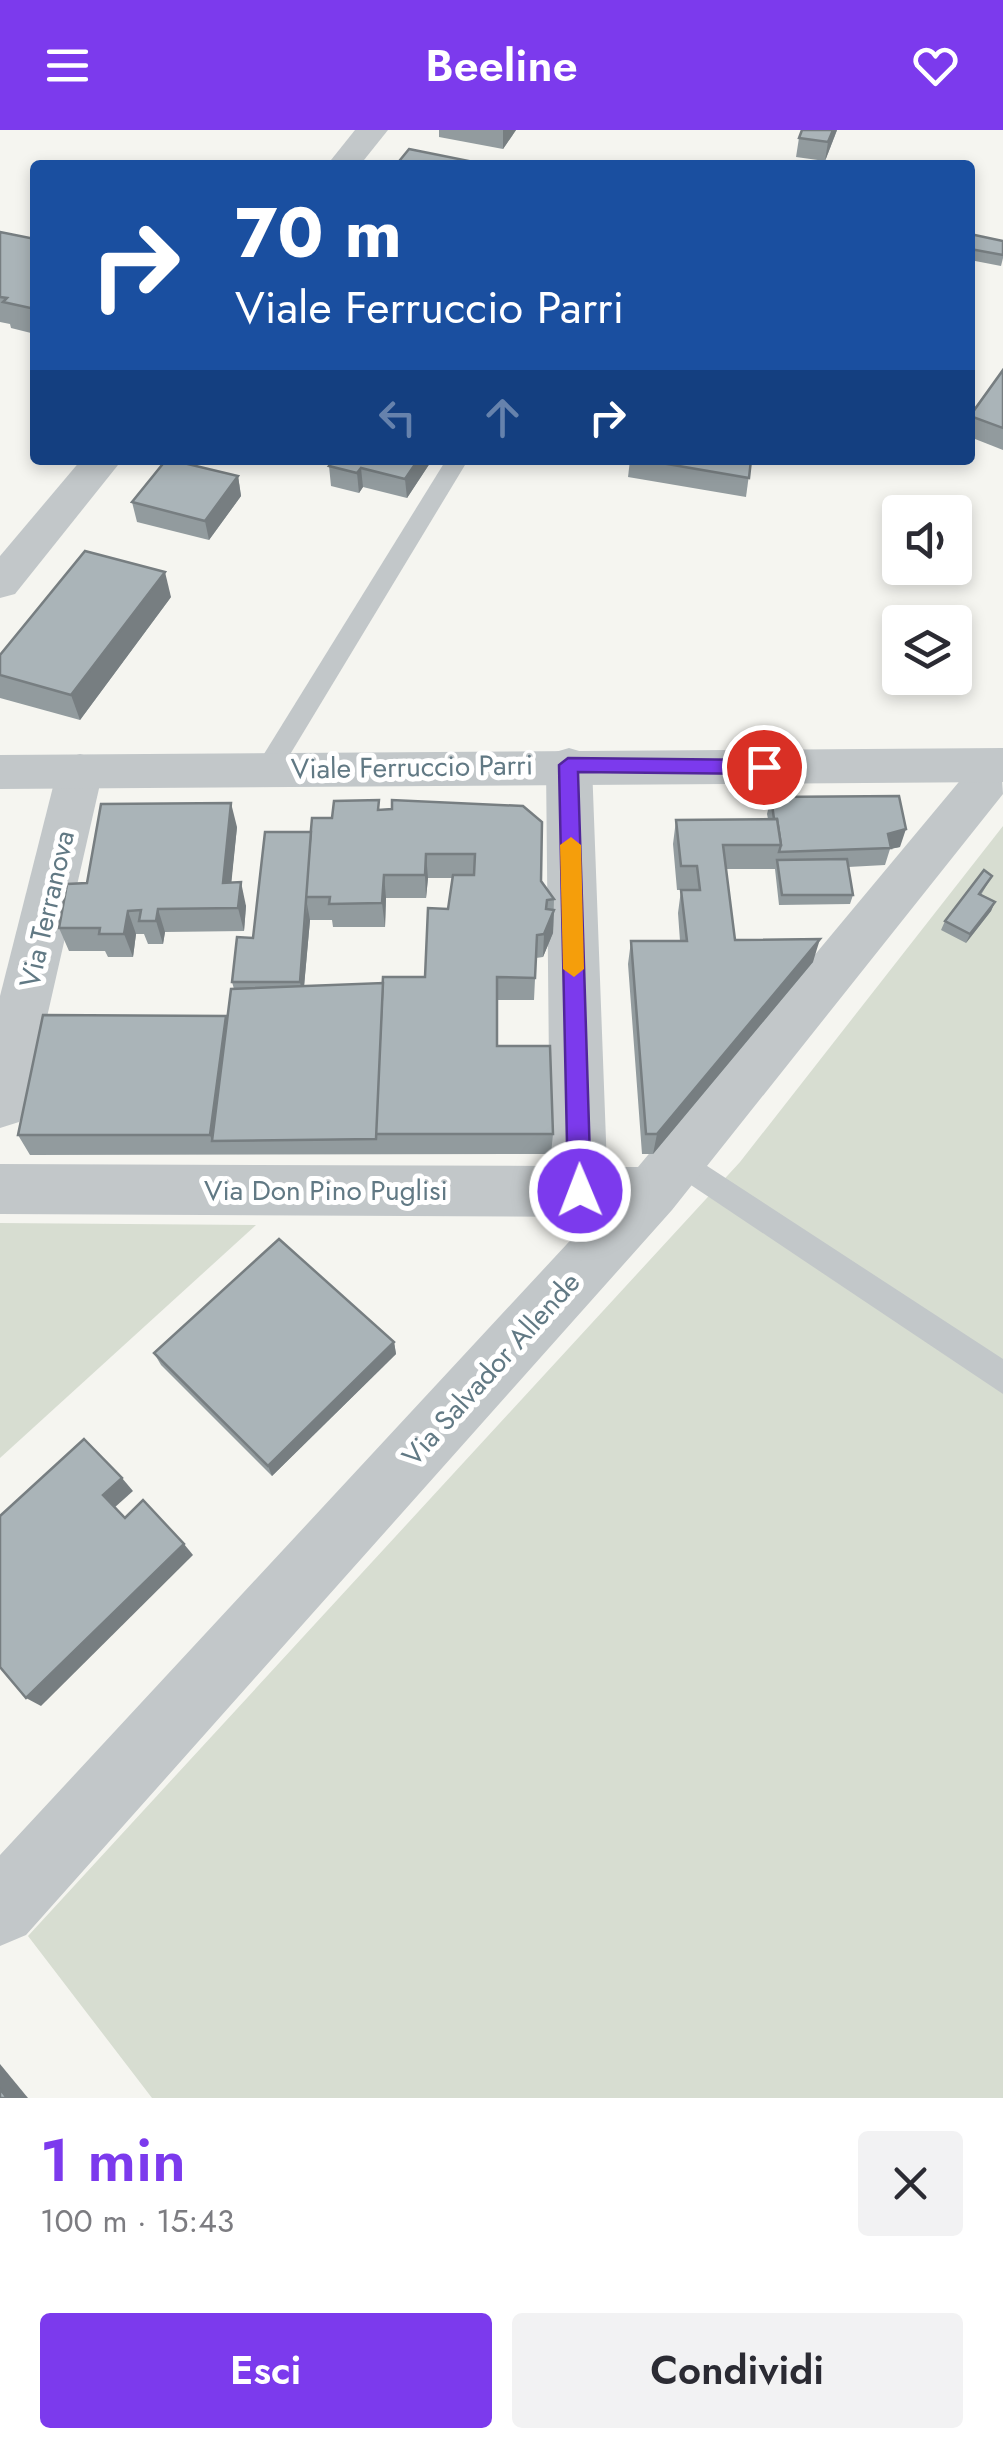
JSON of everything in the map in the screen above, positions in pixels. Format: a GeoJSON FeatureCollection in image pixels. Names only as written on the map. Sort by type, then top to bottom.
{"type":"FeatureCollection","features":[{"type":"Feature","properties":{"kind":"street"},"geometry":{"type":"LineString","coordinates":[[347,160],[372,130]]}},
{"type":"Feature","properties":{"kind":"street"},"geometry":{"type":"LineString","coordinates":[[0,584],[98,465]]}},
{"type":"Feature","properties":{"kind":"street"},"geometry":{"type":"LineString","coordinates":[[568,765],[580,1191]]}},
{"type":"Feature","properties":{"kind":"street","name":"Viale Ferruccio Parri"},"geometry":{"type":"LineString","coordinates":[[0,772],[568,765],[1001,765]]}},
{"type":"Feature","properties":{"kind":"street","name":"Via Salvador Allende"},"geometry":{"type":"LineString","coordinates":[[0,1908],[665,1176],[1001,765]]}},
{"type":"Feature","properties":{"kind":"street","name":"Via Terranova"},"geometry":{"type":"LineString","coordinates":[[0,1105],[80,771]]}},
{"type":"Feature","properties":{"kind":"street","name":"Via Don Pino Puglisi"},"geometry":{"type":"LineString","coordinates":[[0,1189],[580,1191],[665,1176]]}},
{"type":"Feature","properties":{"kind":"lane"},"geometry":{"type":"LineString","coordinates":[[268,769],[454,466]]}},
{"type":"Feature","properties":{"kind":"lane"},"geometry":{"type":"LineString","coordinates":[[665,1176],[1003,1378]]}},
{"type":"Feature","properties":{"kind":"shaded area"},"geometry":{"type":"Polygon","coordinates":[[[1003,826],[1003,2098],[152,2098],[28,1936],[740,1162],[1003,826]]]}},
{"type":"Feature","properties":{"kind":"shaded area"},"geometry":{"type":"Polygon","coordinates":[[[0,1223],[256,1225],[0,1458],[0,1223]]]}},
{"type":"Feature","properties":{"kind":"building"},"geometry":{"type":"Polygon","coordinates":[[[802,130],[833,130],[828,142],[799,138],[802,130]]]}},
{"type":"Feature","properties":{"kind":"building"},"geometry":{"type":"Polygon","coordinates":[[[409,149],[464,160],[400,160],[409,149]]]}},
{"type":"Feature","properties":{"kind":"building"},"geometry":{"type":"Polygon","coordinates":[[[0,232],[30,238],[30,308],[3,302],[7,298],[0,297],[0,232]]]}},
{"type":"Feature","properties":{"kind":"building"},"geometry":{"type":"Polygon","coordinates":[[[975,235],[1003,241],[1003,255],[975,250],[975,235]]]}},
{"type":"Feature","properties":{"kind":"building"},"geometry":{"type":"Polygon","coordinates":[[[1003,370],[1003,428],[975,418],[975,409],[1003,370]]]}},
{"type":"Feature","properties":{"kind":"building"},"geometry":{"type":"Polygon","coordinates":[[[162,465],[192,465],[238,476],[205,521],[132,502],[162,465]]]}},
{"type":"Feature","properties":{"kind":"building"},"geometry":{"type":"Polygon","coordinates":[[[415,465],[405,479],[361,468],[357,473],[329,466],[415,465]]]}},
{"type":"Feature","properties":{"kind":"building"},"geometry":{"type":"Polygon","coordinates":[[[673,465],[750,465],[749,478],[673,465]]]}},
{"type":"Feature","properties":{"kind":"building"},"geometry":{"type":"Polygon","coordinates":[[[85,551],[165,572],[71,695],[0,675],[0,655],[85,551]]]}},
{"type":"Feature","properties":{"kind":"building"},"geometry":{"type":"Polygon","coordinates":[[[899,796],[906,829],[888,834],[891,848],[779,852],[771,797],[899,796]]]}},
{"type":"Feature","properties":{"kind":"building"},"geometry":{"type":"Polygon","coordinates":[[[379,800],[378,810],[392,809],[392,800],[523,806],[542,822],[541,881],[554,899],[547,900],[546,909],[554,910],[544,934],[537,935],[535,978],[497,977],[497,1046],[550,1046],[553,1134],[375,1134],[383,977],[425,977],[428,908],[448,909],[453,875],[474,875],[475,854],[426,854],[425,875],[384,875],[382,903],[329,904],[330,897],[305,897],[312,818],[332,818],[334,801],[379,800]]]}},
{"type":"Feature","properties":{"kind":"building"},"geometry":{"type":"Polygon","coordinates":[[[231,803],[223,883],[241,882],[238,908],[158,909],[156,921],[139,921],[141,910],[128,911],[124,934],[99,934],[100,928],[59,928],[67,884],[87,883],[101,804],[231,803]]]}},
{"type":"Feature","properties":{"kind":"building"},"geometry":{"type":"Polygon","coordinates":[[[777,819],[781,845],[723,845],[735,940],[820,939],[657,1134],[646,1134],[631,941],[687,941],[681,890],[700,890],[697,866],[681,866],[676,820],[777,819]]]}},
{"type":"Feature","properties":{"kind":"building"},"geometry":{"type":"Polygon","coordinates":[[[265,832],[311,832],[300,982],[232,982],[237,937],[253,938],[265,832]]]}},
{"type":"Feature","properties":{"kind":"building"},"geometry":{"type":"Polygon","coordinates":[[[847,859],[853,895],[782,895],[777,860],[847,859]]]}},
{"type":"Feature","properties":{"kind":"building"},"geometry":{"type":"Polygon","coordinates":[[[984,870],[992,876],[979,894],[995,902],[970,934],[945,921],[984,870]]]}},
{"type":"Feature","properties":{"kind":"building"},"geometry":{"type":"Polygon","coordinates":[[[383,983],[376,1139],[212,1141],[231,989],[383,983]]]}},
{"type":"Feature","properties":{"kind":"building"},"geometry":{"type":"Polygon","coordinates":[[[43,1015],[226,1016],[210,1135],[18,1135],[43,1015]]]}},
{"type":"Feature","properties":{"kind":"building"},"geometry":{"type":"Polygon","coordinates":[[[279,1239],[394,1342],[268,1466],[154,1353],[279,1239]]]}},
{"type":"Feature","properties":{"kind":"building"},"geometry":{"type":"Polygon","coordinates":[[[84,1439],[122,1478],[103,1495],[125,1518],[143,1500],[184,1544],[26,1698],[0,1667],[0,1516],[84,1439]]]}},
{"type":"Feature","properties":{"kind":"slow traffic"},"geometry":{"type":"LineString","coordinates":[[571,845],[574,969]]}},
{"type":"Feature","properties":{"kind":"route"},"geometry":{"type":"LineString","coordinates":[[580,1191],[568,765],[764,767]]}}]}
